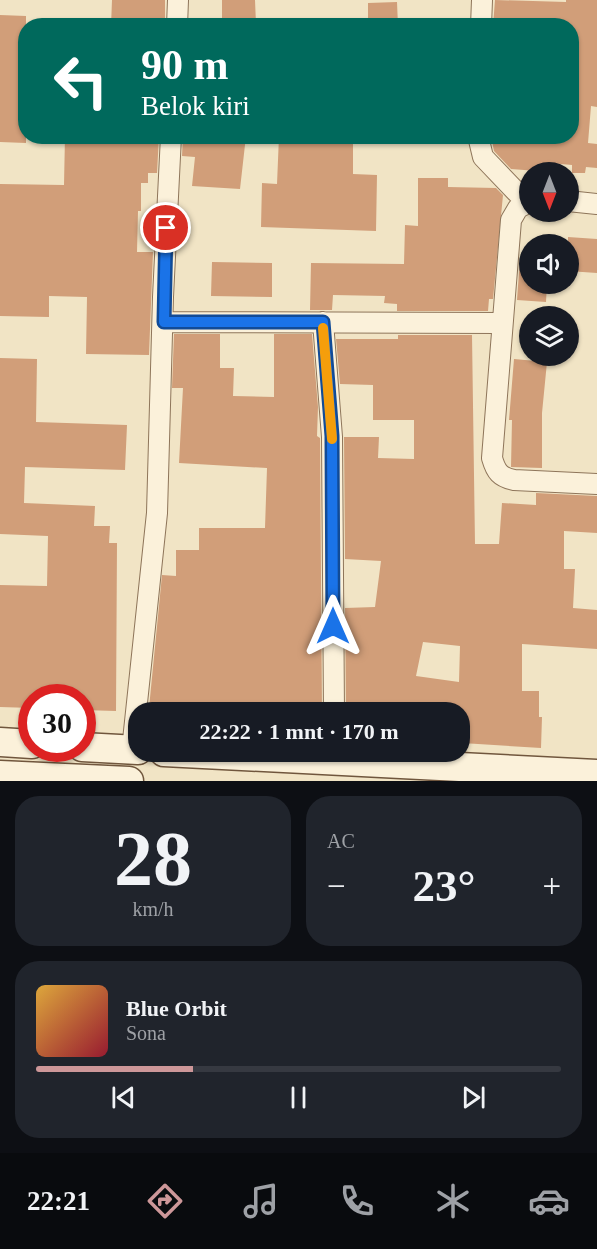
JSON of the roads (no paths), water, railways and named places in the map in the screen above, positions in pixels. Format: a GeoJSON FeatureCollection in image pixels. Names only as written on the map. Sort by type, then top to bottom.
{"type":"FeatureCollection","features":[{"type":"Feature","properties":{"kind":"main road"},"geometry":{"type":"LineString","coordinates":[[0,742],[18,743]]}},
{"type":"Feature","properties":{"kind":"main road"},"geometry":{"type":"LineString","coordinates":[[96,748],[128,750]]}},
{"type":"Feature","properties":{"kind":"main road"},"geometry":{"type":"LineString","coordinates":[[422,762],[597,774]]}},
{"type":"Feature","properties":{"kind":"main road"},"geometry":{"type":"LineString","coordinates":[[0,775],[129,781]]}},
{"type":"Feature","properties":{"kind":"street"},"geometry":{"type":"LineString","coordinates":[[177,18],[178,0]]}},
{"type":"Feature","properties":{"kind":"street"},"geometry":{"type":"LineString","coordinates":[[481,18],[482,0]]}},
{"type":"Feature","properties":{"kind":"street"},"geometry":{"type":"LineString","coordinates":[[139,702],[157,513],[163,297],[171,144]]}},
{"type":"Feature","properties":{"kind":"street"},"geometry":{"type":"LineString","coordinates":[[480,144],[483,157],[519,194]]}},
{"type":"Feature","properties":{"kind":"street"},"geometry":{"type":"LineString","coordinates":[[579,202],[597,204]]}},
{"type":"Feature","properties":{"kind":"street"},"geometry":{"type":"LineString","coordinates":[[519,208],[511,220],[501,323],[492,458],[495,470],[503,478],[514,480],[597,484]]}},
{"type":"Feature","properties":{"kind":"street"},"geometry":{"type":"LineString","coordinates":[[164,322],[501,323]]}},
{"type":"Feature","properties":{"kind":"street"},"geometry":{"type":"LineString","coordinates":[[323,322],[332,436],[334,702]]}}]}
